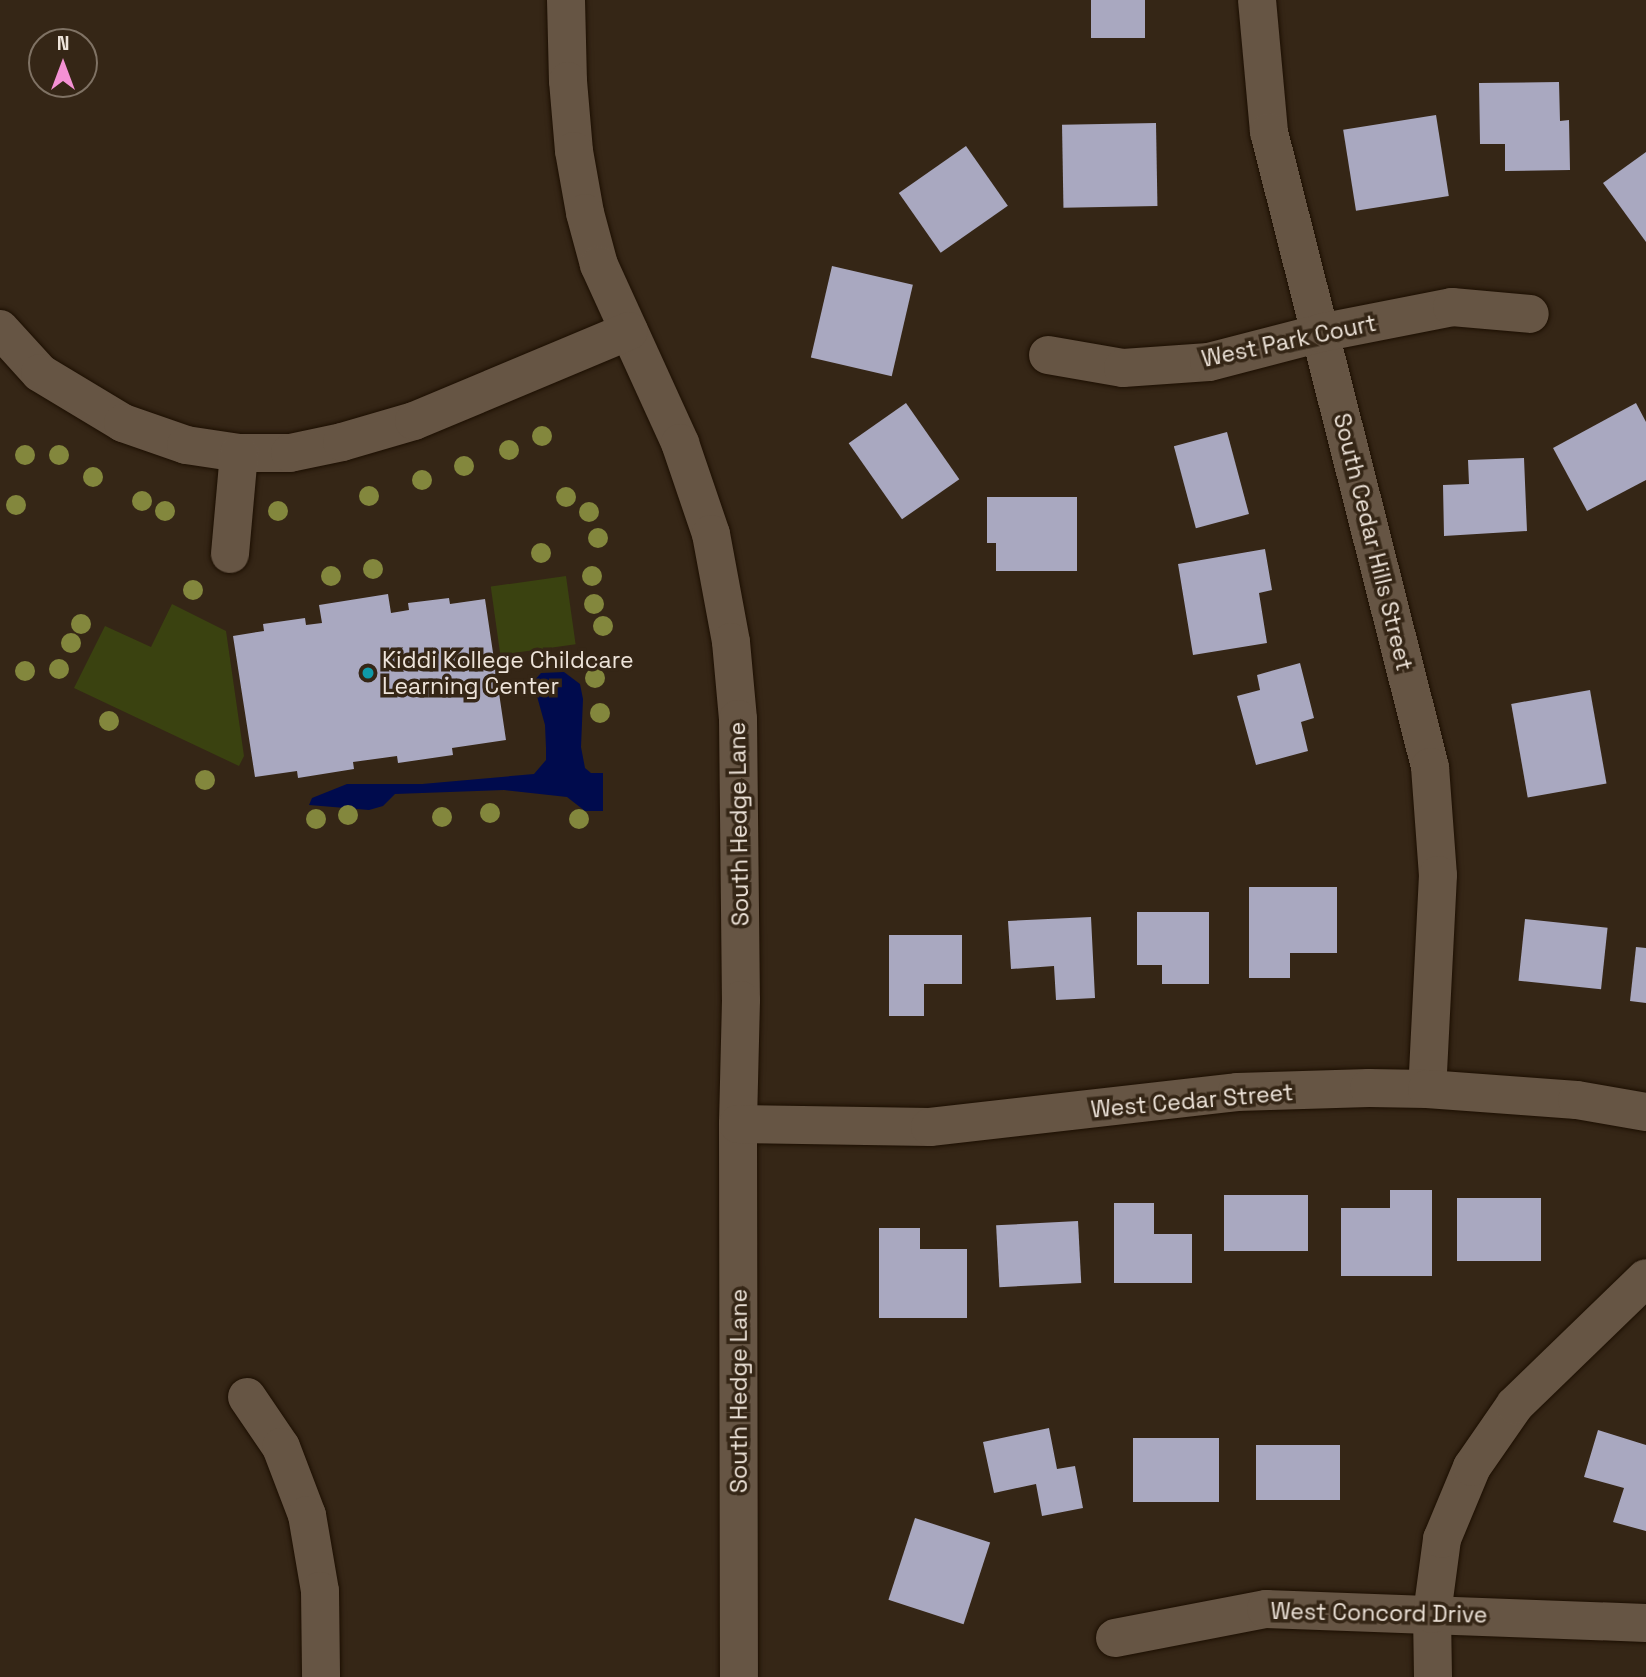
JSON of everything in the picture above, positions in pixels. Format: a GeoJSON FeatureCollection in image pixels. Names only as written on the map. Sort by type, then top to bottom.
{"type":"FeatureCollection","features":[{"type":"Feature","properties":{"kind":"street","name":"South Hedge Lane"},"geometry":{"type":"LineString","coordinates":[[566,0],[569,95],[585,213],[599,265],[680,443],[711,534],[732,642],[738,719],[741,1000],[738,1124],[739,1677]]}},
{"type":"Feature","properties":{"kind":"street","name":"South Cedar Hills Street"},"geometry":{"type":"LineString","coordinates":[[1257,0],[1269,132],[1430,767],[1438,875],[1427,1089]]}},
{"type":"Feature","properties":{"kind":"street","name":"West Park Court"},"geometry":{"type":"LineString","coordinates":[[1048,355],[1124,368],[1209,362],[1320,333],[1452,307],[1530,314]]}},
{"type":"Feature","properties":{"kind":"street"},"geometry":{"type":"LineString","coordinates":[[0,330],[40,373],[123,423],[186,445],[239,453],[290,453],[342,442],[414,421],[629,331]]}},
{"type":"Feature","properties":{"kind":"street"},"geometry":{"type":"LineString","coordinates":[[230,554],[239,453]]}},
{"type":"Feature","properties":{"kind":"street","name":"West Cedar Street"},"geometry":{"type":"LineString","coordinates":[[738,1124],[930,1127],[1237,1091],[1427,1089],[1577,1100],[1646,1112]]}},
{"type":"Feature","properties":{"kind":"street"},"geometry":{"type":"LineString","coordinates":[[1433,1677],[1432,1614],[1441,1539],[1472,1466],[1515,1405],[1646,1278]]}},
{"type":"Feature","properties":{"kind":"street"},"geometry":{"type":"LineString","coordinates":[[247,1397],[281,1447],[307,1516],[320,1591],[321,1677]]}},
{"type":"Feature","properties":{"kind":"street","name":"West Concord Drive"},"geometry":{"type":"LineString","coordinates":[[1115,1638],[1266,1609],[1646,1623]]}},
{"type":"Feature","properties":{"kind":"green space"},"geometry":{"type":"Polygon","coordinates":[[[566,576],[576,644],[500,655],[491,587],[566,576]]]}},
{"type":"Feature","properties":{"kind":"green space"},"geometry":{"type":"Polygon","coordinates":[[[172,604],[226,631],[244,756],[239,766],[74,688],[105,626],[151,647],[172,604]]]}},
{"type":"Feature","properties":{"kind":"shaded area"},"geometry":{"type":"Polygon","coordinates":[[[564,672],[580,684],[583,699],[581,747],[585,768],[591,773],[603,773],[603,811],[585,811],[567,797],[504,790],[395,794],[383,806],[369,810],[309,805],[312,798],[347,784],[422,784],[534,774],[546,760],[546,748],[545,725],[533,682],[541,673],[564,672]]]}},
{"type":"Feature","properties":{"kind":"building"},"geometry":{"type":"Polygon","coordinates":[[[1091,0],[1145,0],[1145,38],[1091,38],[1091,0]]]}},
{"type":"Feature","properties":{"kind":"building"},"geometry":{"type":"Polygon","coordinates":[[[1559,82],[1560,121],[1569,120],[1570,170],[1505,171],[1505,144],[1480,144],[1479,83],[1559,82]]]}},
{"type":"Feature","properties":{"kind":"building"},"geometry":{"type":"Polygon","coordinates":[[[1436,115],[1449,196],[1356,211],[1343,130],[1436,115]]]}},
{"type":"Feature","properties":{"kind":"building"},"geometry":{"type":"Polygon","coordinates":[[[1156,123],[1157,206],[1063,208],[1062,125],[1156,123]]]}},
{"type":"Feature","properties":{"kind":"building"},"geometry":{"type":"Polygon","coordinates":[[[966,146],[1008,206],[941,253],[899,193],[966,146]]]}},
{"type":"Feature","properties":{"kind":"building"},"geometry":{"type":"Polygon","coordinates":[[[1646,152],[1646,242],[1603,183],[1646,152]]]}},
{"type":"Feature","properties":{"kind":"building"},"geometry":{"type":"Polygon","coordinates":[[[832,266],[913,285],[892,376],[811,358],[832,266]]]}},
{"type":"Feature","properties":{"kind":"building"},"geometry":{"type":"Polygon","coordinates":[[[906,403],[959,479],[902,519],[849,443],[906,403]]]}},
{"type":"Feature","properties":{"kind":"building"},"geometry":{"type":"Polygon","coordinates":[[[1636,403],[1646,422],[1646,480],[1587,511],[1553,448],[1636,403]]]}},
{"type":"Feature","properties":{"kind":"building"},"geometry":{"type":"Polygon","coordinates":[[[1227,432],[1249,514],[1196,528],[1174,446],[1227,432]]]}},
{"type":"Feature","properties":{"kind":"building"},"geometry":{"type":"Polygon","coordinates":[[[1524,458],[1527,531],[1444,536],[1443,485],[1469,484],[1468,460],[1524,458]]]}},
{"type":"Feature","properties":{"kind":"building"},"geometry":{"type":"Polygon","coordinates":[[[987,497],[1077,497],[1077,571],[996,571],[996,543],[987,543],[987,497]]]}},
{"type":"Feature","properties":{"kind":"building"},"geometry":{"type":"Polygon","coordinates":[[[1265,549],[1272,590],[1259,593],[1267,643],[1193,655],[1178,564],[1265,549]]]}},
{"type":"Feature","properties":{"kind":"building","name":"Kiddi Kollege Childcare Learning Center"},"geometry":{"type":"Polygon","coordinates":[[[388,594],[391,613],[409,610],[408,603],[449,598],[450,604],[485,599],[506,740],[452,748],[453,755],[398,763],[397,756],[353,762],[354,769],[298,778],[297,771],[255,777],[233,636],[264,631],[263,624],[305,618],[306,625],[322,623],[319,605],[388,594]]]}},
{"type":"Feature","properties":{"kind":"building"},"geometry":{"type":"Polygon","coordinates":[[[1300,663],[1314,718],[1301,722],[1308,751],[1256,765],[1237,696],[1260,690],[1257,675],[1300,663]]]}},
{"type":"Feature","properties":{"kind":"building"},"geometry":{"type":"Polygon","coordinates":[[[1590,690],[1606,784],[1528,797],[1511,704],[1590,690]]]}},
{"type":"Feature","properties":{"kind":"building"},"geometry":{"type":"Polygon","coordinates":[[[1249,887],[1337,887],[1337,953],[1290,953],[1290,978],[1249,978],[1249,887]]]}},
{"type":"Feature","properties":{"kind":"building"},"geometry":{"type":"Polygon","coordinates":[[[1137,912],[1209,912],[1209,984],[1162,984],[1162,965],[1137,965],[1137,912]]]}},
{"type":"Feature","properties":{"kind":"building"},"geometry":{"type":"Polygon","coordinates":[[[1091,917],[1095,998],[1056,1000],[1054,966],[1011,969],[1008,921],[1091,917]]]}},
{"type":"Feature","properties":{"kind":"building"},"geometry":{"type":"Polygon","coordinates":[[[1525,919],[1608,928],[1601,989],[1519,981],[1525,919]]]}},
{"type":"Feature","properties":{"kind":"building"},"geometry":{"type":"Polygon","coordinates":[[[889,935],[962,935],[962,984],[924,984],[924,1016],[889,1016],[889,935]]]}},
{"type":"Feature","properties":{"kind":"building"},"geometry":{"type":"Polygon","coordinates":[[[1636,947],[1646,948],[1646,1003],[1630,1001],[1636,947]]]}},
{"type":"Feature","properties":{"kind":"building"},"geometry":{"type":"Polygon","coordinates":[[[1390,1190],[1432,1190],[1432,1276],[1341,1276],[1341,1208],[1390,1208],[1390,1190]]]}},
{"type":"Feature","properties":{"kind":"building"},"geometry":{"type":"Polygon","coordinates":[[[1224,1195],[1308,1195],[1308,1251],[1224,1251],[1224,1195]]]}},
{"type":"Feature","properties":{"kind":"building"},"geometry":{"type":"Polygon","coordinates":[[[1457,1198],[1541,1198],[1541,1261],[1457,1261],[1457,1198]]]}},
{"type":"Feature","properties":{"kind":"building"},"geometry":{"type":"Polygon","coordinates":[[[1114,1203],[1154,1203],[1154,1234],[1192,1234],[1192,1283],[1114,1283],[1114,1203]]]}},
{"type":"Feature","properties":{"kind":"building"},"geometry":{"type":"Polygon","coordinates":[[[1078,1221],[1081,1283],[999,1287],[996,1225],[1078,1221]]]}},
{"type":"Feature","properties":{"kind":"building"},"geometry":{"type":"Polygon","coordinates":[[[879,1228],[920,1228],[920,1249],[967,1249],[967,1318],[879,1318],[879,1228]]]}},
{"type":"Feature","properties":{"kind":"building"},"geometry":{"type":"Polygon","coordinates":[[[1049,1428],[1057,1469],[1075,1466],[1083,1508],[1042,1516],[1036,1484],[994,1493],[983,1442],[1049,1428]]]}},
{"type":"Feature","properties":{"kind":"building"},"geometry":{"type":"Polygon","coordinates":[[[1598,1430],[1646,1445],[1646,1531],[1613,1522],[1624,1488],[1584,1477],[1598,1430]]]}},
{"type":"Feature","properties":{"kind":"building"},"geometry":{"type":"Polygon","coordinates":[[[1133,1438],[1219,1438],[1219,1502],[1133,1502],[1133,1438]]]}},
{"type":"Feature","properties":{"kind":"building"},"geometry":{"type":"Polygon","coordinates":[[[1256,1445],[1340,1445],[1340,1500],[1256,1500],[1256,1445]]]}},
{"type":"Feature","properties":{"kind":"building"},"geometry":{"type":"Polygon","coordinates":[[[915,1518],[990,1542],[964,1624],[888,1600],[915,1518]]]}},
{"type":"Feature","properties":{"kind":"place","name":"Kiddi Kollege Childcare Learning Center"},"geometry":{"type":"Point","coordinates":[368,673]}}]}
